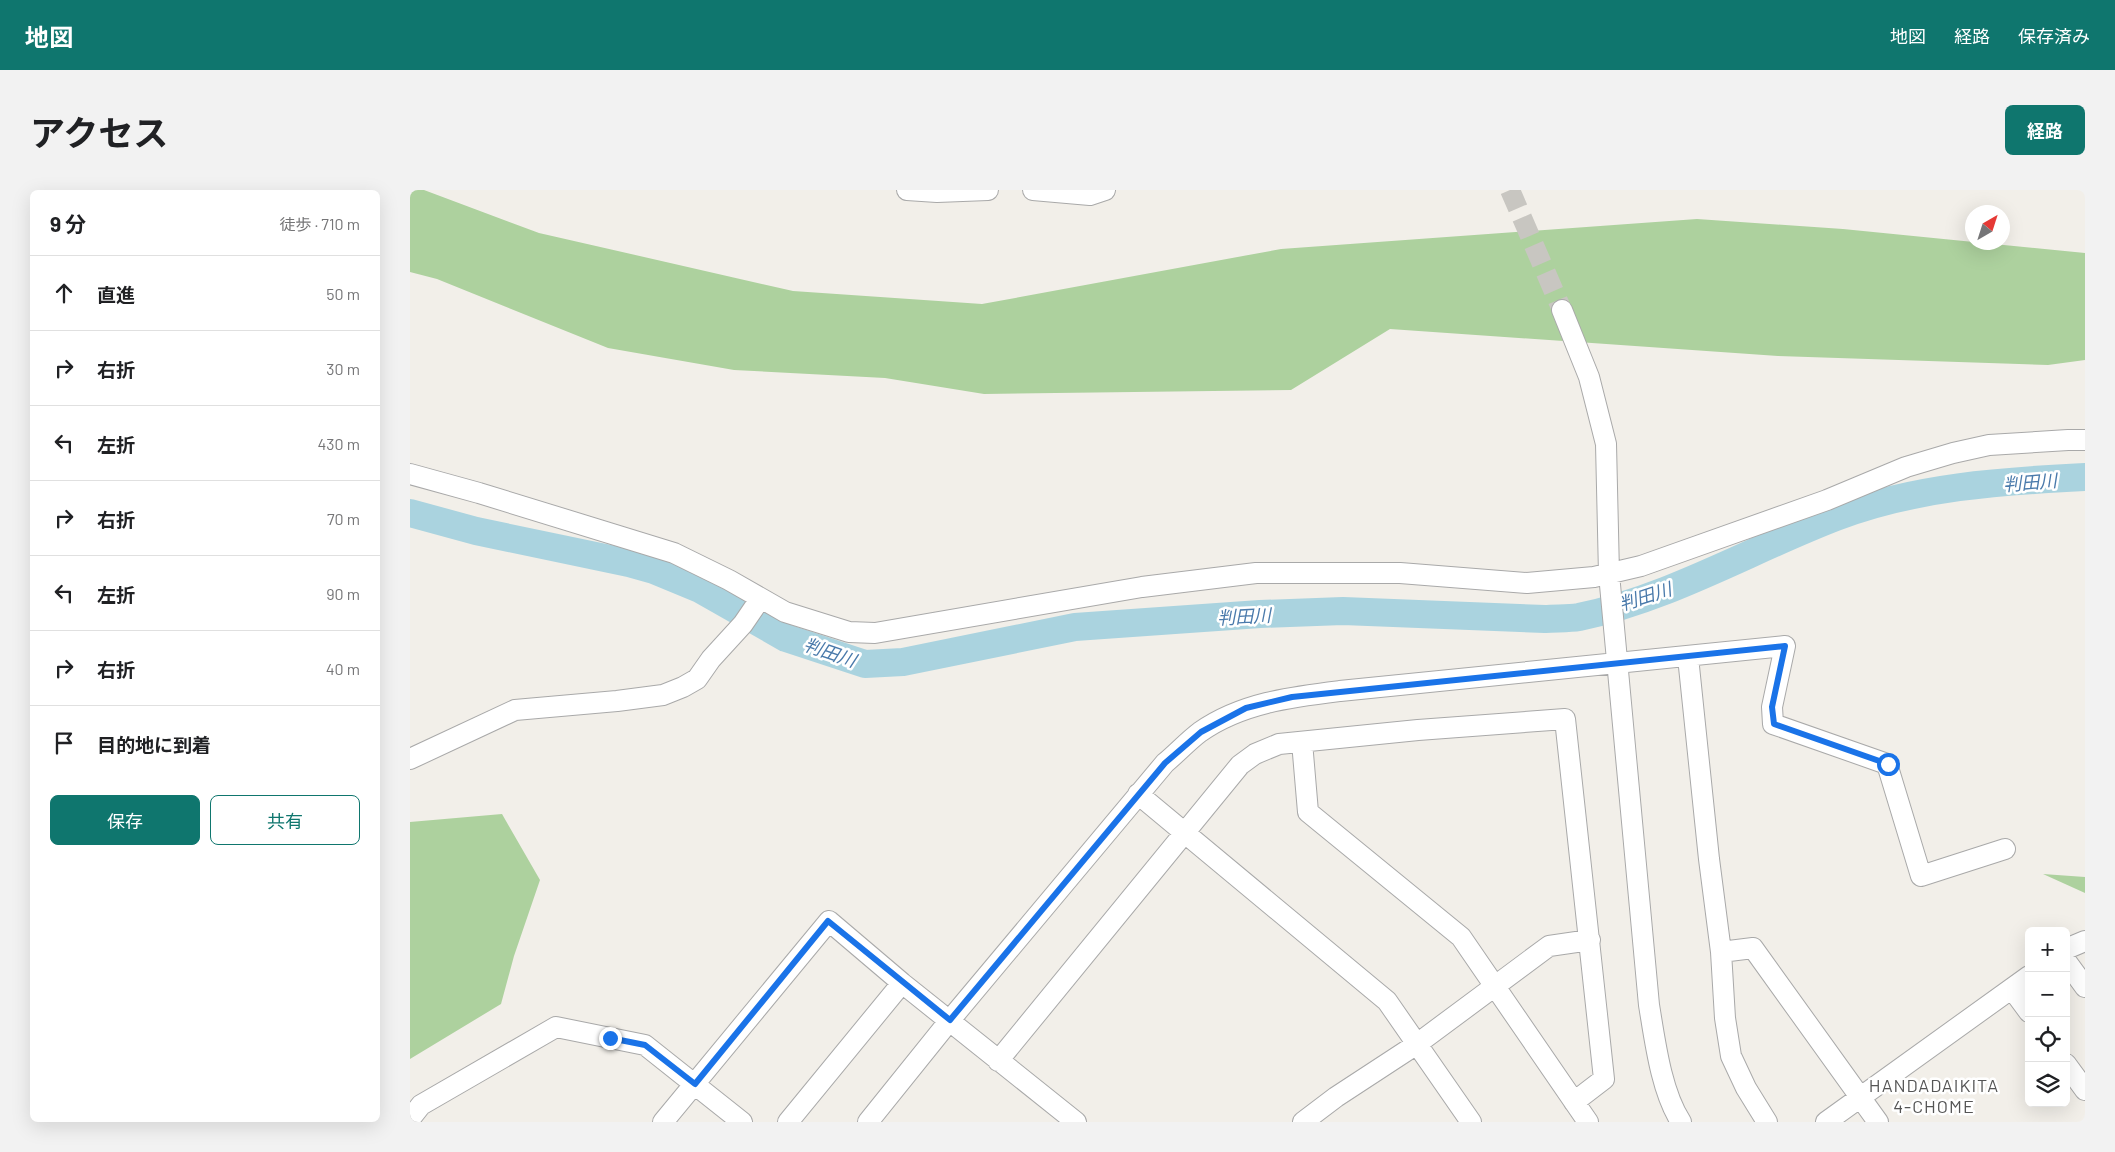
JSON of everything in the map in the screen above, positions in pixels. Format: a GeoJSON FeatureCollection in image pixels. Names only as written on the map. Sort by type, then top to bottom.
{"type":"FeatureCollection","features":[{"type":"Feature","properties":{"kind":"street"},"geometry":{"type":"LineString","coordinates":[[907,190],[937,192],[988,190]]}},
{"type":"Feature","properties":{"kind":"street"},"geometry":{"type":"LineString","coordinates":[[1033,190],[1090,195],[1105,190]]}},
{"type":"Feature","properties":{"kind":"street"},"geometry":{"type":"LineString","coordinates":[[1562,310],[1589,376],[1606,444],[1610,580],[1649,1005],[1659,1063],[1676,1114],[1681,1122]]}},
{"type":"Feature","properties":{"kind":"street"},"geometry":{"type":"LineString","coordinates":[[410,474],[479,493],[674,553],[729,580],[757,603],[849,632],[876,633],[1142,587],[1256,573],[1400,573],[1527,583],[1586,578],[1610,580],[1641,566],[1827,500],[1906,467],[1953,452],[1989,445],[2085,440]]}},
{"type":"Feature","properties":{"kind":"street"},"geometry":{"type":"LineString","coordinates":[[410,759],[515,710],[627,700],[663,695],[683,687],[697,679],[757,603]]}},
{"type":"Feature","properties":{"kind":"street"},"geometry":{"type":"LineString","coordinates":[[868,1122],[950,1020],[1165,763],[1201,732],[1246,708],[1292,697],[1340,691],[1785,646],[1772,707],[1774,724],[1888,764],[1921,876],[2005,849]]}},
{"type":"Feature","properties":{"kind":"street"},"geometry":{"type":"LineString","coordinates":[[1688,657],[1709,859],[1721,952],[1725,1018],[1731,1056],[1746,1088],[1767,1122]]}},
{"type":"Feature","properties":{"kind":"street"},"geometry":{"type":"LineString","coordinates":[[998,1060],[1185,834],[1240,764],[1255,754],[1279,744],[1418,730],[1564,719],[1604,1079],[1574,1102]]}},
{"type":"Feature","properties":{"kind":"street"},"geometry":{"type":"LineString","coordinates":[[1302,742],[1308,812],[1461,937],[1588,1122]]}},
{"type":"Feature","properties":{"kind":"street"},"geometry":{"type":"LineString","coordinates":[[1138,794],[1387,1001],[1471,1122]]}},
{"type":"Feature","properties":{"kind":"street"},"geometry":{"type":"LineString","coordinates":[[663,1122],[828,921],[1076,1122]]}},
{"type":"Feature","properties":{"kind":"street"},"geometry":{"type":"LineString","coordinates":[[1303,1122],[1336,1097],[1417,1044],[1549,946],[1590,940]]}},
{"type":"Feature","properties":{"kind":"street"},"geometry":{"type":"LineString","coordinates":[[2070,947],[2085,941]]}},
{"type":"Feature","properties":{"kind":"street"},"geometry":{"type":"LineString","coordinates":[[1721,952],[1753,948],[1878,1122]]}},
{"type":"Feature","properties":{"kind":"street"},"geometry":{"type":"LineString","coordinates":[[2070,967],[2085,988]]}},
{"type":"Feature","properties":{"kind":"street"},"geometry":{"type":"LineString","coordinates":[[1826,1122],[2025,979]]}},
{"type":"Feature","properties":{"kind":"street"},"geometry":{"type":"LineString","coordinates":[[788,1122],[902,982]]}},
{"type":"Feature","properties":{"kind":"street"},"geometry":{"type":"LineString","coordinates":[[2012,989],[2025,1007]]}},
{"type":"Feature","properties":{"kind":"street"},"geometry":{"type":"LineString","coordinates":[[410,1119],[422,1105],[556,1027],[645,1045],[742,1122]]}},
{"type":"Feature","properties":{"kind":"street"},"geometry":{"type":"LineString","coordinates":[[2070,1069],[2085,1090]]}},
{"type":"Feature","properties":{"kind":"green space"},"geometry":{"type":"Polygon","coordinates":[[[410,190],[424,190],[539,233],[793,291],[982,304],[1281,249],[1697,219],[1843,229],[1965,241],[1965,250],[2010,250],[2010,246],[2085,253],[2085,360],[2048,365],[1778,356],[1390,329],[1291,390],[984,394],[885,378],[734,370],[608,348],[437,279],[410,272],[410,190]]]}},
{"type":"Feature","properties":{"kind":"green space"},"geometry":{"type":"Polygon","coordinates":[[[502,814],[540,880],[514,956],[501,1004],[410,1059],[410,822],[502,814]]]}},
{"type":"Feature","properties":{"kind":"green space"},"geometry":{"type":"Polygon","coordinates":[[[2043,874],[2085,877],[2085,893],[2043,874]]]}},
{"type":"Feature","properties":{"kind":"waterway","name":"判田川"},"geometry":{"type":"LineString","coordinates":[[410,513],[476,531],[654,570],[700,589],[786,638],[865,664],[903,662],[1075,627],[1260,614],[1343,611],[1545,619],[1579,617],[1613,609],[1678,586],[1804,530],[1866,507],[1927,492],[1959,487],[2085,477]]}},
{"type":"Feature","properties":{"kind":"tunnel"},"geometry":{"type":"LineString","coordinates":[[1510,190],[1562,310]]}},
{"type":"Feature","properties":{"kind":"district","name":"HANDADAIKITA 4-CHOME"},"geometry":{"type":"Point","coordinates":[1934,1095]}},
{"type":"Feature","properties":{"kind":"route"},"geometry":{"type":"LineString","coordinates":[[610,1038],[645,1045],[695,1084],[828,921],[950,1020],[1165,763],[1201,732],[1246,708],[1292,697],[1785,646],[1772,707],[1774,724],[1888,764]]}}]}
